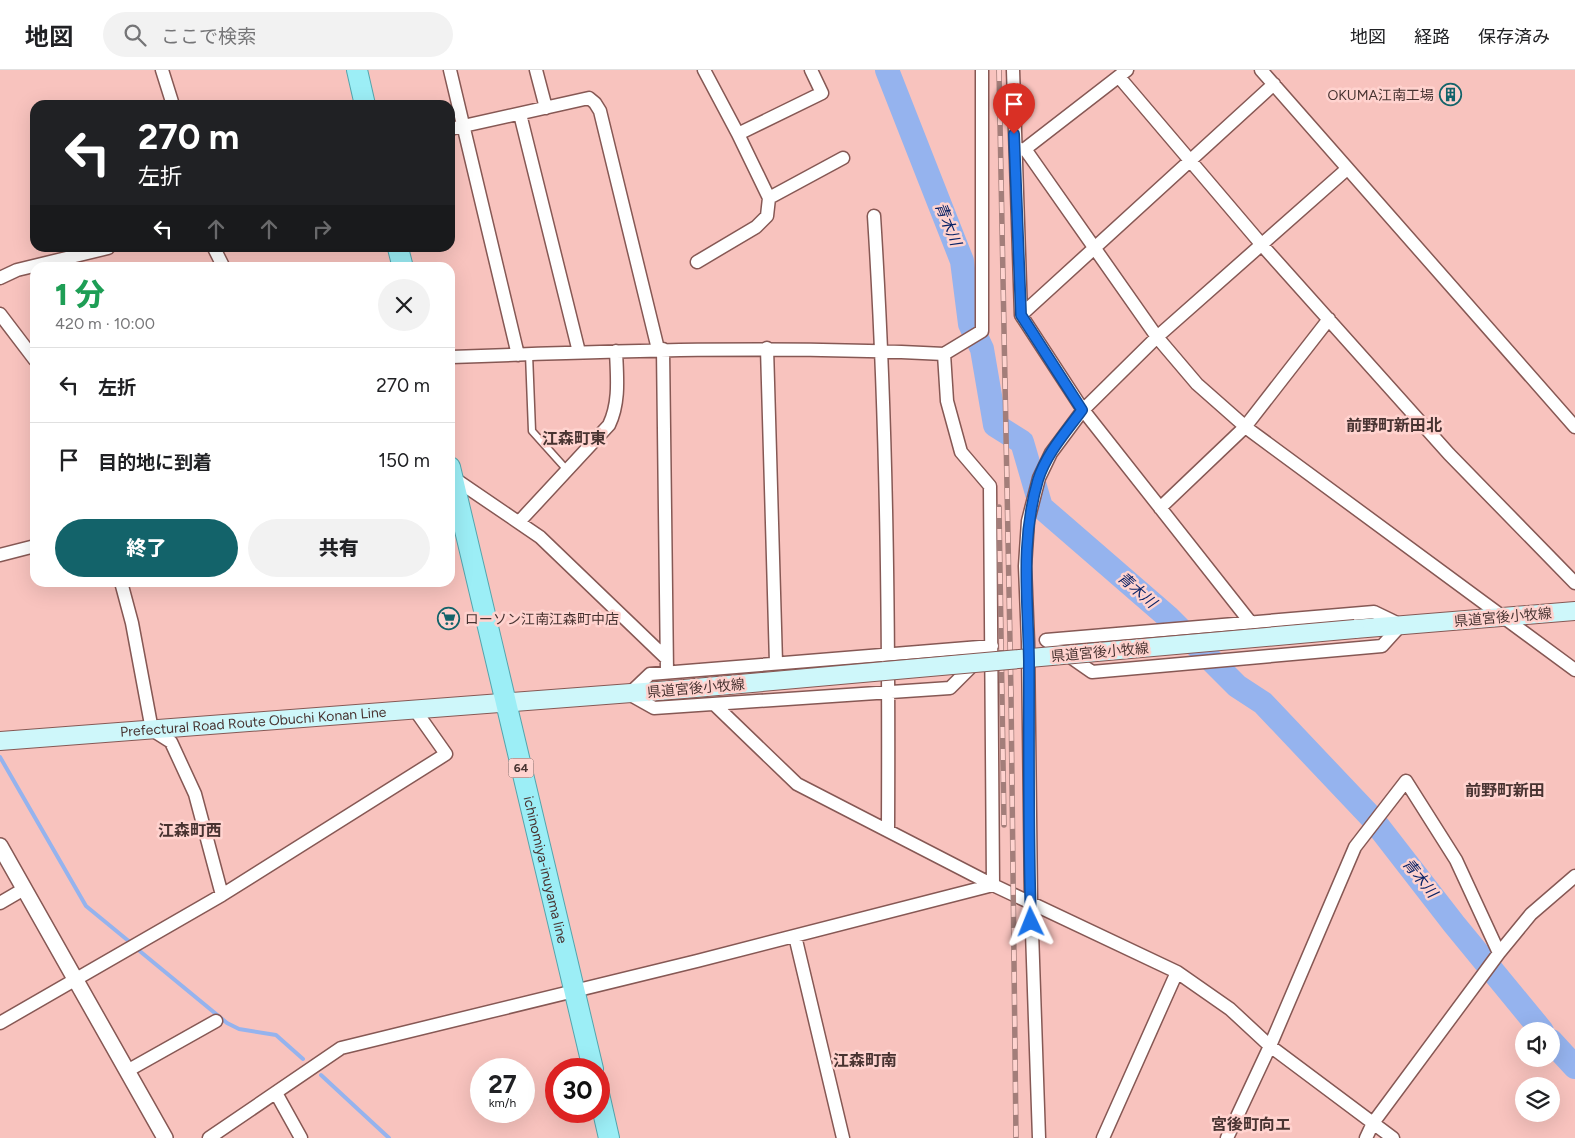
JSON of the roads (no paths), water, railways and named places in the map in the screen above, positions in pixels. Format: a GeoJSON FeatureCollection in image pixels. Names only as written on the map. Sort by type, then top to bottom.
{"type":"FeatureCollection","features":[{"type":"Feature","properties":{"kind":"main road"},"geometry":{"type":"LineString","coordinates":[[357,70],[364,100]]}},
{"type":"Feature","properties":{"kind":"main road","name":"ichinomiya-inuyama line"},"geometry":{"type":"LineString","coordinates":[[455,489],[590,1058]]}},
{"type":"Feature","properties":{"kind":"main road","name":"県道宮後小牧線"},"geometry":{"type":"LineString","coordinates":[[505,701],[629,694],[1575,611]]}},
{"type":"Feature","properties":{"kind":"main road","name":"Prefectural Road Route Obuchi Konan Line"},"geometry":{"type":"LineString","coordinates":[[0,741],[415,710],[505,701]]}},
{"type":"Feature","properties":{"kind":"main road"},"geometry":{"type":"LineString","coordinates":[[606,1123],[609,1138]]}},
{"type":"Feature","properties":{"kind":"street"},"geometry":{"type":"LineString","coordinates":[[162,70],[172,100]]}},
{"type":"Feature","properties":{"kind":"street"},"geometry":{"type":"LineString","coordinates":[[450,70],[524,355]]}},
{"type":"Feature","properties":{"kind":"street"},"geometry":{"type":"LineString","coordinates":[[536,70],[546,108]]}},
{"type":"Feature","properties":{"kind":"street"},"geometry":{"type":"LineString","coordinates":[[697,262],[756,227],[767,216],[768,198],[738,134],[704,70]]}},
{"type":"Feature","properties":{"kind":"street"},"geometry":{"type":"LineString","coordinates":[[738,134],[822,93],[811,70]]}},
{"type":"Feature","properties":{"kind":"street"},"geometry":{"type":"LineString","coordinates":[[455,358],[661,349],[767,348],[883,350],[944,354],[977,334],[982,70]]}},
{"type":"Feature","properties":{"kind":"street"},"geometry":{"type":"LineString","coordinates":[[1013,70],[1020,150],[1021,315],[1082,410],[1250,623]]}},
{"type":"Feature","properties":{"kind":"street"},"geometry":{"type":"LineString","coordinates":[[1261,70],[1575,426]]}},
{"type":"Feature","properties":{"kind":"street"},"geometry":{"type":"LineString","coordinates":[[1020,150],[1123,74],[1192,162],[1262,245],[1449,454],[1574,579]]}},
{"type":"Feature","properties":{"kind":"street"},"geometry":{"type":"LineString","coordinates":[[1021,315],[1192,162],[1274,84]]}},
{"type":"Feature","properties":{"kind":"street"},"geometry":{"type":"LineString","coordinates":[[455,128],[589,98],[600,111],[661,349],[667,672]]}},
{"type":"Feature","properties":{"kind":"street"},"geometry":{"type":"LineString","coordinates":[[520,114],[579,352]]}},
{"type":"Feature","properties":{"kind":"street"},"geometry":{"type":"LineString","coordinates":[[1020,150],[1095,249],[1157,337],[1197,384],[1245,426],[1575,670]]}},
{"type":"Feature","properties":{"kind":"street"},"geometry":{"type":"LineString","coordinates":[[768,198],[843,158]]}},
{"type":"Feature","properties":{"kind":"street"},"geometry":{"type":"LineString","coordinates":[[1039,1138],[1031,902],[1028,642],[1025,566],[1028,521],[1038,478],[1051,453],[1082,410],[1157,337],[1347,169]]}},
{"type":"Feature","properties":{"kind":"street"},"geometry":{"type":"LineString","coordinates":[[874,216],[883,350],[889,654],[888,830]]}},
{"type":"Feature","properties":{"kind":"street"},"geometry":{"type":"LineString","coordinates":[[50,262],[91,252]]}},
{"type":"Feature","properties":{"kind":"street"},"geometry":{"type":"LineString","coordinates":[[0,278],[17,270],[30,267]]}},
{"type":"Feature","properties":{"kind":"street"},"geometry":{"type":"LineString","coordinates":[[0,314],[30,353]]}},
{"type":"Feature","properties":{"kind":"street"},"geometry":{"type":"LineString","coordinates":[[1160,508],[1245,426],[1329,319]]}},
{"type":"Feature","properties":{"kind":"street"},"geometry":{"type":"LineString","coordinates":[[767,348],[776,663]]}},
{"type":"Feature","properties":{"kind":"street"},"geometry":{"type":"LineString","coordinates":[[519,522],[609,425],[616,412],[616,351]]}},
{"type":"Feature","properties":{"kind":"street"},"geometry":{"type":"LineString","coordinates":[[944,354],[947,401],[961,452],[990,486],[994,886]]}},
{"type":"Feature","properties":{"kind":"street"},"geometry":{"type":"LineString","coordinates":[[455,475],[540,537],[666,658]]}},
{"type":"Feature","properties":{"kind":"street"},"geometry":{"type":"LineString","coordinates":[[0,555],[30,547]]}},
{"type":"Feature","properties":{"kind":"street"},"geometry":{"type":"LineString","coordinates":[[122,587],[132,623],[152,730],[172,742],[195,794],[222,895]]}},
{"type":"Feature","properties":{"kind":"street"},"geometry":{"type":"LineString","coordinates":[[1028,642],[1046,640],[1374,612],[1401,625],[1382,646],[1092,672],[1046,640]]}},
{"type":"Feature","properties":{"kind":"street"},"geometry":{"type":"LineString","coordinates":[[992,646],[950,688],[716,706],[654,708],[629,694],[650,674],[992,646]]}},
{"type":"Feature","properties":{"kind":"street"},"geometry":{"type":"LineString","coordinates":[[716,706],[797,784],[994,886],[1177,972],[1230,1009],[1270,1046],[1393,1138]]}},
{"type":"Feature","properties":{"kind":"street"},"geometry":{"type":"LineString","coordinates":[[0,1022],[222,895],[446,754],[415,710]]}},
{"type":"Feature","properties":{"kind":"street"},"geometry":{"type":"LineString","coordinates":[[1227,1138],[1270,1046],[1355,847],[1406,781],[1456,860],[1499,953]]}},
{"type":"Feature","properties":{"kind":"street"},"geometry":{"type":"LineString","coordinates":[[0,846],[165,1138]]}},
{"type":"Feature","properties":{"kind":"street"},"geometry":{"type":"LineString","coordinates":[[1366,1138],[1374,1123],[1499,953],[1531,914],[1575,876]]}},
{"type":"Feature","properties":{"kind":"street"},"geometry":{"type":"LineString","coordinates":[[209,1138],[340,1048],[994,886]]}},
{"type":"Feature","properties":{"kind":"street"},"geometry":{"type":"LineString","coordinates":[[0,903],[24,890]]}},
{"type":"Feature","properties":{"kind":"street"},"geometry":{"type":"LineString","coordinates":[[795,936],[843,1138]]}},
{"type":"Feature","properties":{"kind":"street"},"geometry":{"type":"LineString","coordinates":[[1103,1138],[1177,972]]}},
{"type":"Feature","properties":{"kind":"street"},"geometry":{"type":"LineString","coordinates":[[127,1071],[216,1022]]}},
{"type":"Feature","properties":{"kind":"street"},"geometry":{"type":"LineString","coordinates":[[276,1092],[301,1138]]}},
{"type":"Feature","properties":{"kind":"lane"},"geometry":{"type":"LineString","coordinates":[[524,355],[532,430],[567,470]]}},
{"type":"Feature","properties":{"kind":"waterway","name":"青木川"},"geometry":{"type":"LineString","coordinates":[[887,70],[962,261],[970,324],[982,349],[995,425],[1022,442],[1041,507],[1168,617],[1237,686],[1263,703],[1371,817],[1454,924],[1535,1022]]}},
{"type":"Feature","properties":{"kind":"waterway"},"geometry":{"type":"LineString","coordinates":[[0,757],[86,906],[131,943]]}},
{"type":"Feature","properties":{"kind":"waterway"},"geometry":{"type":"LineString","coordinates":[[136,948],[227,1023],[239,1029],[276,1035],[303,1059]]}},
{"type":"Feature","properties":{"kind":"waterway","name":"青木川"},"geometry":{"type":"LineString","coordinates":[[1560,1051],[1575,1067]]}},
{"type":"Feature","properties":{"kind":"waterway"},"geometry":{"type":"LineString","coordinates":[[321,1075],[389,1138]]}},
{"type":"Feature","properties":{"kind":"railway"},"geometry":{"type":"LineString","coordinates":[[999,70],[1011,694],[1016,1138]]}},
{"type":"Feature","properties":{"kind":"railway"},"geometry":{"type":"LineString","coordinates":[[999,507],[1004,825]]}},
{"type":"Feature","properties":{"kind":"place","name":"OKUMA江南工場"},"geometry":{"type":"Point","coordinates":[1450,95]}},
{"type":"Feature","properties":{"kind":"place","name":"ローソン江南江森町中店"},"geometry":{"type":"Point","coordinates":[449,619]}},
{"type":"Feature","properties":{"kind":"district","name":"前野町新田北"},"geometry":{"type":"Point","coordinates":[1394,425]}},
{"type":"Feature","properties":{"kind":"district","name":"江森町東"},"geometry":{"type":"Point","coordinates":[574,438]}},
{"type":"Feature","properties":{"kind":"district","name":"前野町新田"},"geometry":{"type":"Point","coordinates":[1505,790]}},
{"type":"Feature","properties":{"kind":"district","name":"江森町西"},"geometry":{"type":"Point","coordinates":[190,830]}},
{"type":"Feature","properties":{"kind":"district","name":"江森町南"},"geometry":{"type":"Point","coordinates":[865,1060]}},
{"type":"Feature","properties":{"kind":"district","name":"宮後町向エ"},"geometry":{"type":"Point","coordinates":[1251,1124]}}]}
